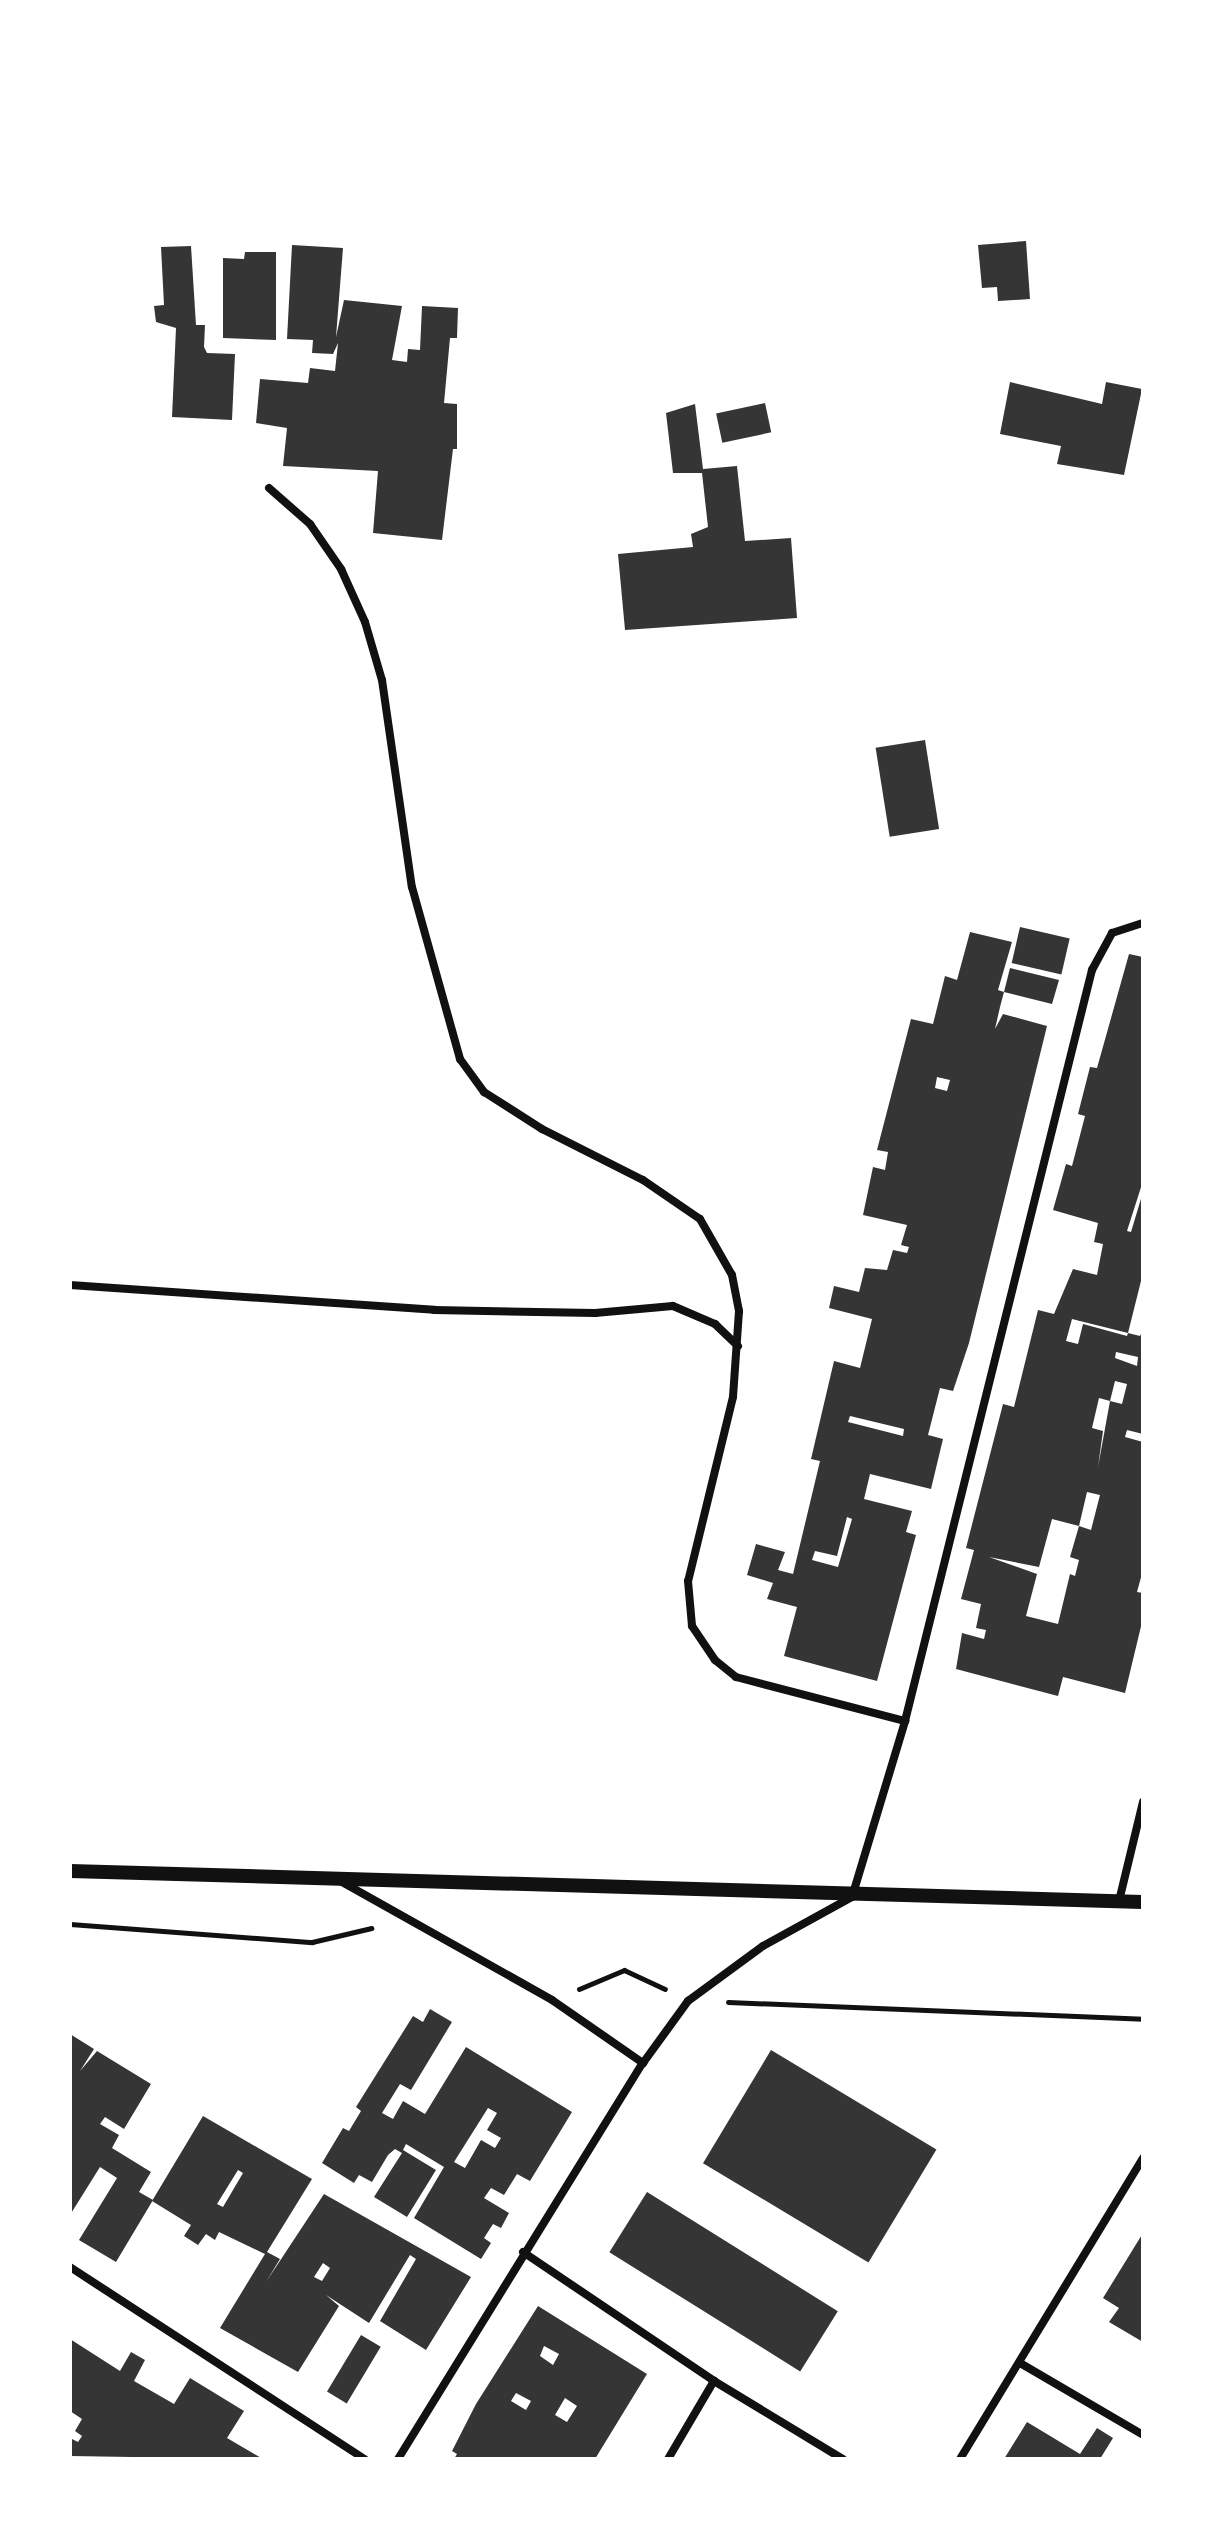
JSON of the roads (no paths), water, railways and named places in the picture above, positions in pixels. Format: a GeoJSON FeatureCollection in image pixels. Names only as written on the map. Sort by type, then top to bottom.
{"type":"FeatureCollection","features":[{"type":"Feature","properties":{"kind":"street"},"geometry":{"type":"LineString","coordinates":[[269,488],[310,524],[341,569],[365,622],[382,680],[412,887],[460,1059],[484,1092],[542,1129],[643,1180],[700,1219],[732,1275],[738,1346],[727,1425],[688,1581],[692,1626],[715,1660],[736,1677],[905,1721]]}},
{"type":"Feature","properties":{"kind":"street"},"geometry":{"type":"LineString","coordinates":[[398,2459],[523,2252],[643,2063],[688,2001],[763,1946],[852,1897],[905,1721],[1092,970],[1112,933],[1143,923]]}},
{"type":"Feature","properties":{"kind":"street"},"geometry":{"type":"LineString","coordinates":[[70,1285],[434,1310],[595,1313],[673,1306],[715,1324],[738,1346]]}},
{"type":"Feature","properties":{"kind":"street"},"geometry":{"type":"LineString","coordinates":[[1119,1901],[1143,1802]]}},
{"type":"Feature","properties":{"kind":"street"},"geometry":{"type":"LineString","coordinates":[[70,1871],[852,1897],[1143,1902]]}},
{"type":"Feature","properties":{"kind":"street"},"geometry":{"type":"LineString","coordinates":[[338,1880],[413,1918],[552,2000],[643,2063]]}},
{"type":"Feature","properties":{"kind":"street"},"geometry":{"type":"LineString","coordinates":[[960,2459],[1143,2158]]}},
{"type":"Feature","properties":{"kind":"street"},"geometry":{"type":"LineString","coordinates":[[523,2252],[714,2381],[843,2459]]}},
{"type":"Feature","properties":{"kind":"street"},"geometry":{"type":"LineString","coordinates":[[70,2267],[365,2459]]}},
{"type":"Feature","properties":{"kind":"street"},"geometry":{"type":"LineString","coordinates":[[1020,2363],[1143,2435]]}},
{"type":"Feature","properties":{"kind":"street"},"geometry":{"type":"LineString","coordinates":[[668,2459],[714,2381]]}}]}
